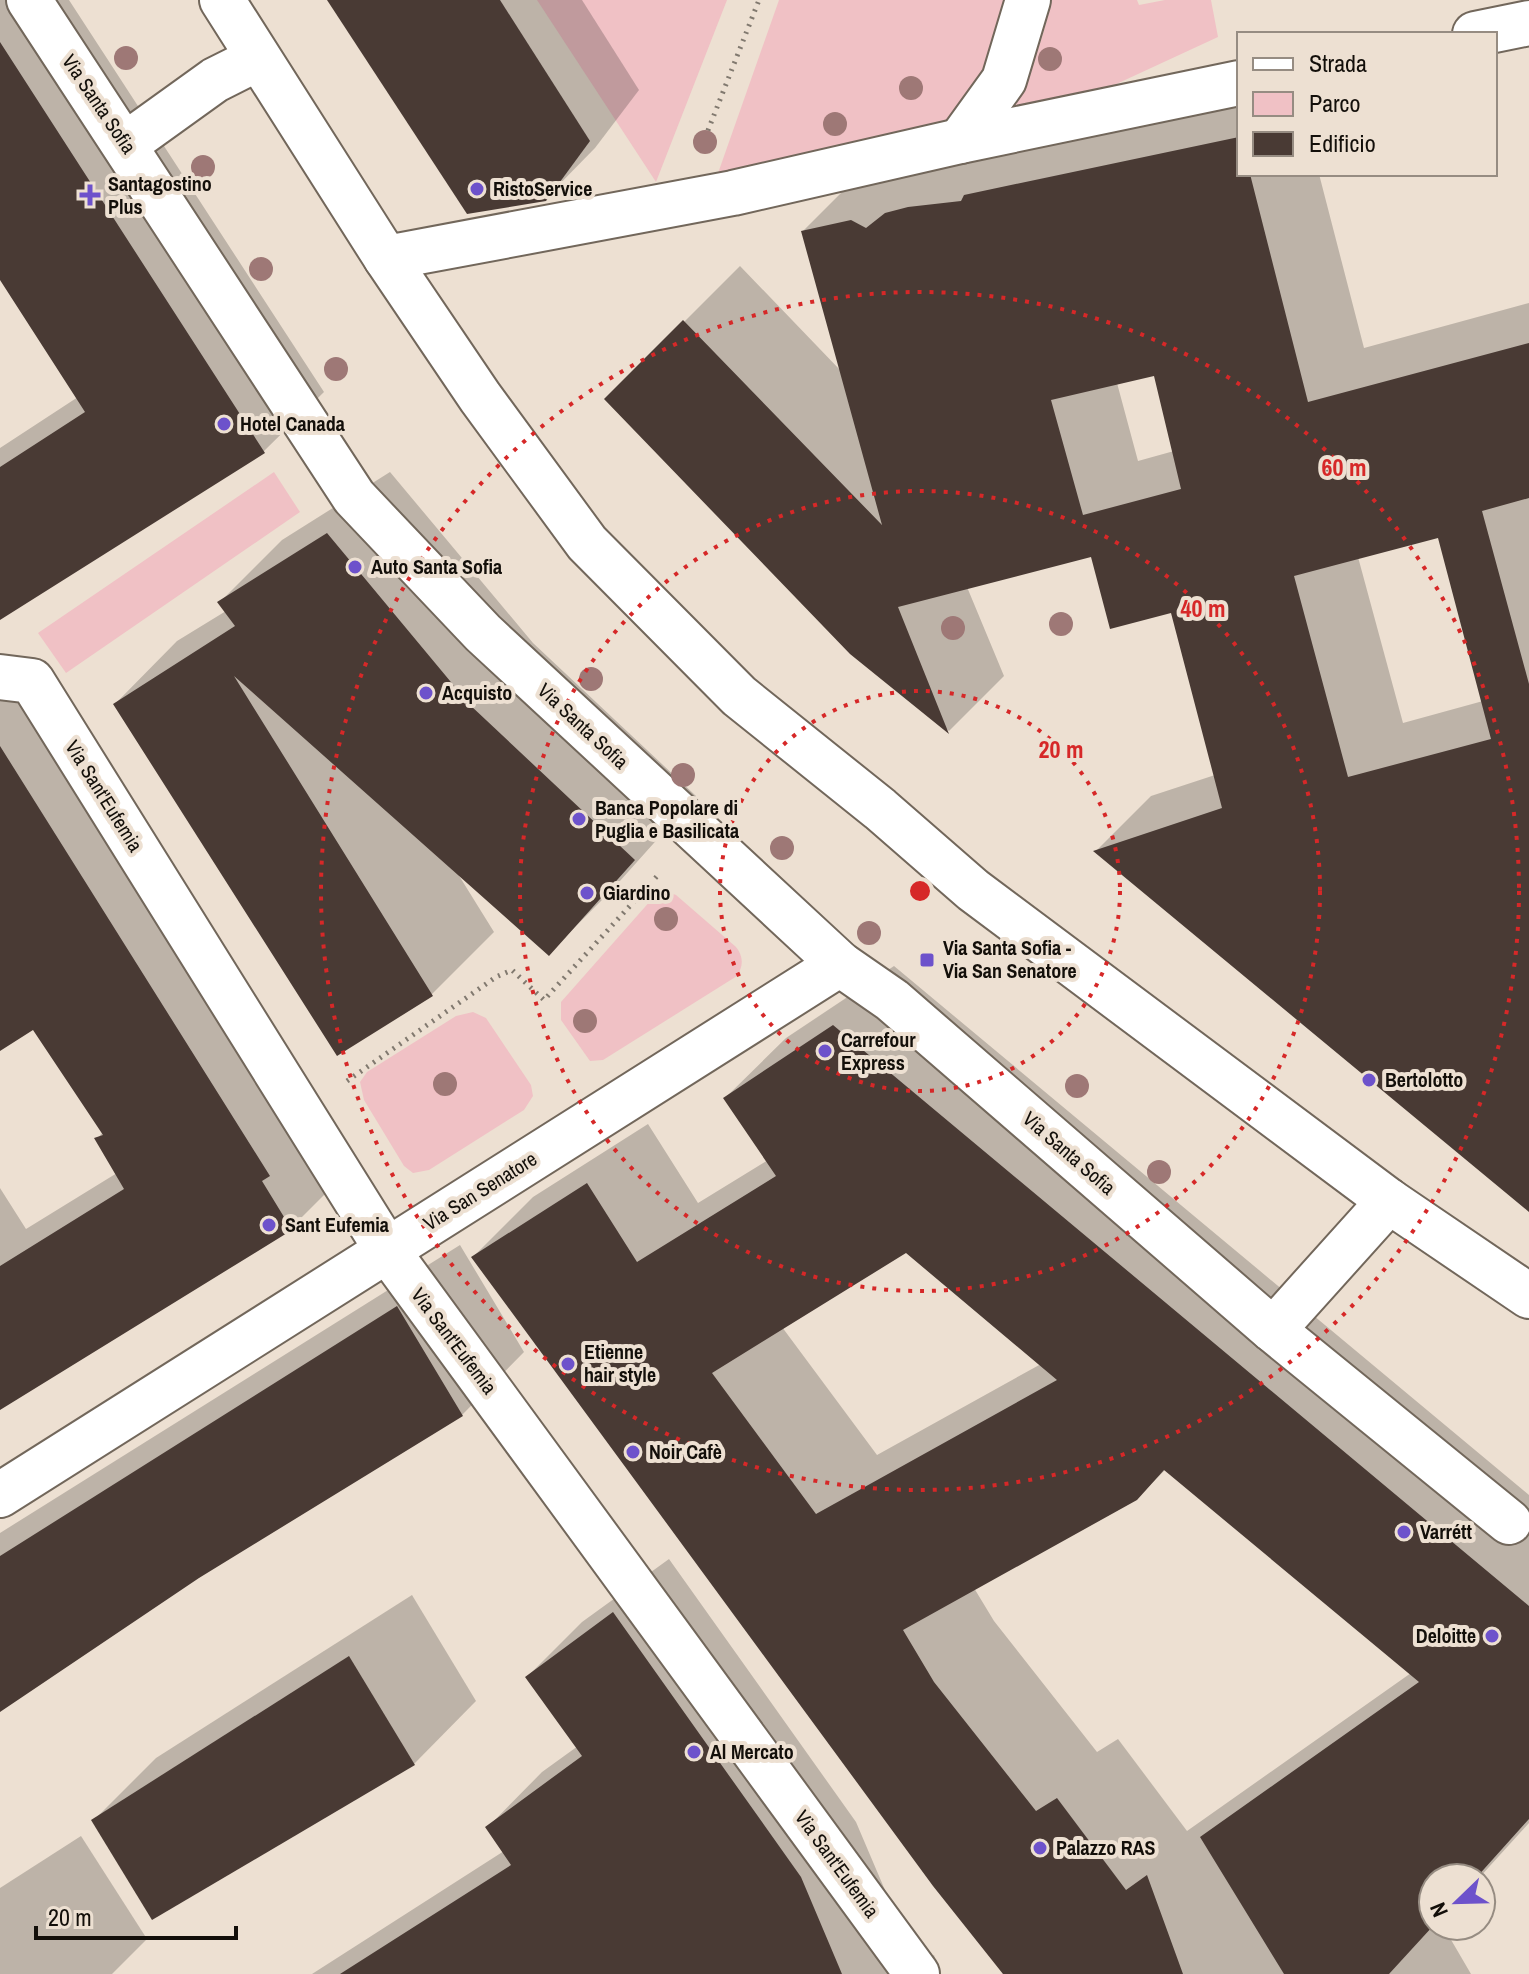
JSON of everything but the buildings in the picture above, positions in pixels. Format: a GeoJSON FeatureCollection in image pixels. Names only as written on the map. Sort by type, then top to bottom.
{"type":"FeatureCollection","features":[{"type":"Feature","properties":{"kind":"street","name":"Via Santa Sofia"},"geometry":{"type":"LineString","coordinates":[[29,0],[354,497],[483,633],[840,964],[892,1000],[1273,1330],[1509,1522]]}},
{"type":"Feature","properties":{"kind":"street"},"geometry":{"type":"LineString","coordinates":[[222,0],[386,258],[480,397],[587,543],[739,696],[973,890],[1389,1201],[1529,1296]]}},
{"type":"Feature","properties":{"kind":"street"},"geometry":{"type":"LineString","coordinates":[[960,141],[1004,80],[1028,0]]}},
{"type":"Feature","properties":{"kind":"street"},"geometry":{"type":"LineString","coordinates":[[1485,32],[1529,23]]}},
{"type":"Feature","properties":{"kind":"street"},"geometry":{"type":"LineString","coordinates":[[126,144],[215,80],[257,59]]}},
{"type":"Feature","properties":{"kind":"street"},"geometry":{"type":"LineString","coordinates":[[386,258],[680,203],[1237,83]]}},
{"type":"Feature","properties":{"kind":"street","name":"Via Sant'Eufemia"},"geometry":{"type":"LineString","coordinates":[[16,679],[387,1250],[917,1974]]}},
{"type":"Feature","properties":{"kind":"street","name":"Via San Senatore"},"geometry":{"type":"LineString","coordinates":[[0,1495],[840,964]]}},
{"type":"Feature","properties":{"kind":"street"},"geometry":{"type":"LineString","coordinates":[[1273,1330],[1389,1201]]}},
{"type":"Feature","properties":{"kind":"path"},"geometry":{"type":"LineString","coordinates":[[680,203],[759,0]]}},
{"type":"Feature","properties":{"kind":"path"},"geometry":{"type":"LineString","coordinates":[[343,1084],[512,970],[544,1000],[660,873]]}},
{"type":"Feature","properties":{"kind":"green space"},"geometry":{"type":"Polygon","coordinates":[[[537,0],[727,0],[656,182],[537,0]]]}},
{"type":"Feature","properties":{"kind":"green space"},"geometry":{"type":"Polygon","coordinates":[[[779,0],[1003,0],[1003,23],[988,80],[948,127],[717,176],[779,0]]]}},
{"type":"Feature","properties":{"kind":"green space"},"geometry":{"type":"Polygon","coordinates":[[[1050,0],[1137,0],[1139,5],[1165,0],[1211,0],[1218,37],[1084,99],[996,119],[1032,64],[1043,34],[1050,0]]]}},
{"type":"Feature","properties":{"kind":"green space"},"geometry":{"type":"Polygon","coordinates":[[[274,472],[300,512],[66,673],[38,633],[274,472]]]}},
{"type":"Feature","properties":{"kind":"green space"},"geometry":{"type":"Polygon","coordinates":[[[666,891],[676,895],[736,947],[742,961],[741,968],[737,976],[603,1060],[590,1061],[561,1020],[561,1002],[652,899],[666,891]]]}},
{"type":"Feature","properties":{"kind":"green space"},"geometry":{"type":"Polygon","coordinates":[[[473,1012],[486,1018],[531,1085],[533,1096],[524,1110],[429,1170],[413,1173],[404,1166],[364,1100],[360,1082],[367,1072],[456,1016],[473,1012]]]}},
{"type":"Feature","properties":{"kind":"place","name":"RistoService"},"geometry":{"type":"Point","coordinates":[477,189]}},
{"type":"Feature","properties":{"kind":"place","name":"Santagostino Plus"},"geometry":{"type":"Point","coordinates":[90,195]}},
{"type":"Feature","properties":{"kind":"place","name":"Hotel Canada"},"geometry":{"type":"Point","coordinates":[224,424]}},
{"type":"Feature","properties":{"kind":"place","name":"Auto Santa Sofia"},"geometry":{"type":"Point","coordinates":[355,567]}},
{"type":"Feature","properties":{"kind":"place","name":"Acquisto"},"geometry":{"type":"Point","coordinates":[426,693]}},
{"type":"Feature","properties":{"kind":"place","name":"Banca Popolare di Puglia e Basilicata"},"geometry":{"type":"Point","coordinates":[579,819]}},
{"type":"Feature","properties":{"kind":"place","name":"Giardino"},"geometry":{"type":"Point","coordinates":[587,893]}},
{"type":"Feature","properties":{"kind":"place","name":"Via Santa Sofia - Via San Senatore"},"geometry":{"type":"Point","coordinates":[927,960]}},
{"type":"Feature","properties":{"kind":"place","name":"Carrefour Express"},"geometry":{"type":"Point","coordinates":[825,1051]}},
{"type":"Feature","properties":{"kind":"place","name":"Bertolotto"},"geometry":{"type":"Point","coordinates":[1369,1080]}},
{"type":"Feature","properties":{"kind":"place","name":"Sant Eufemia"},"geometry":{"type":"Point","coordinates":[269,1225]}},
{"type":"Feature","properties":{"kind":"place","name":"Etienne hair style"},"geometry":{"type":"Point","coordinates":[568,1364]}},
{"type":"Feature","properties":{"kind":"place","name":"Noir Cafè"},"geometry":{"type":"Point","coordinates":[633,1452]}},
{"type":"Feature","properties":{"kind":"place","name":"Varrétt"},"geometry":{"type":"Point","coordinates":[1404,1532]}},
{"type":"Feature","properties":{"kind":"place","name":"Deloitte"},"geometry":{"type":"Point","coordinates":[1492,1636]}},
{"type":"Feature","properties":{"kind":"place","name":"Al Mercato"},"geometry":{"type":"Point","coordinates":[694,1752]}},
{"type":"Feature","properties":{"kind":"place","name":"Palazzo RAS"},"geometry":{"type":"Point","coordinates":[1040,1848]}}]}
